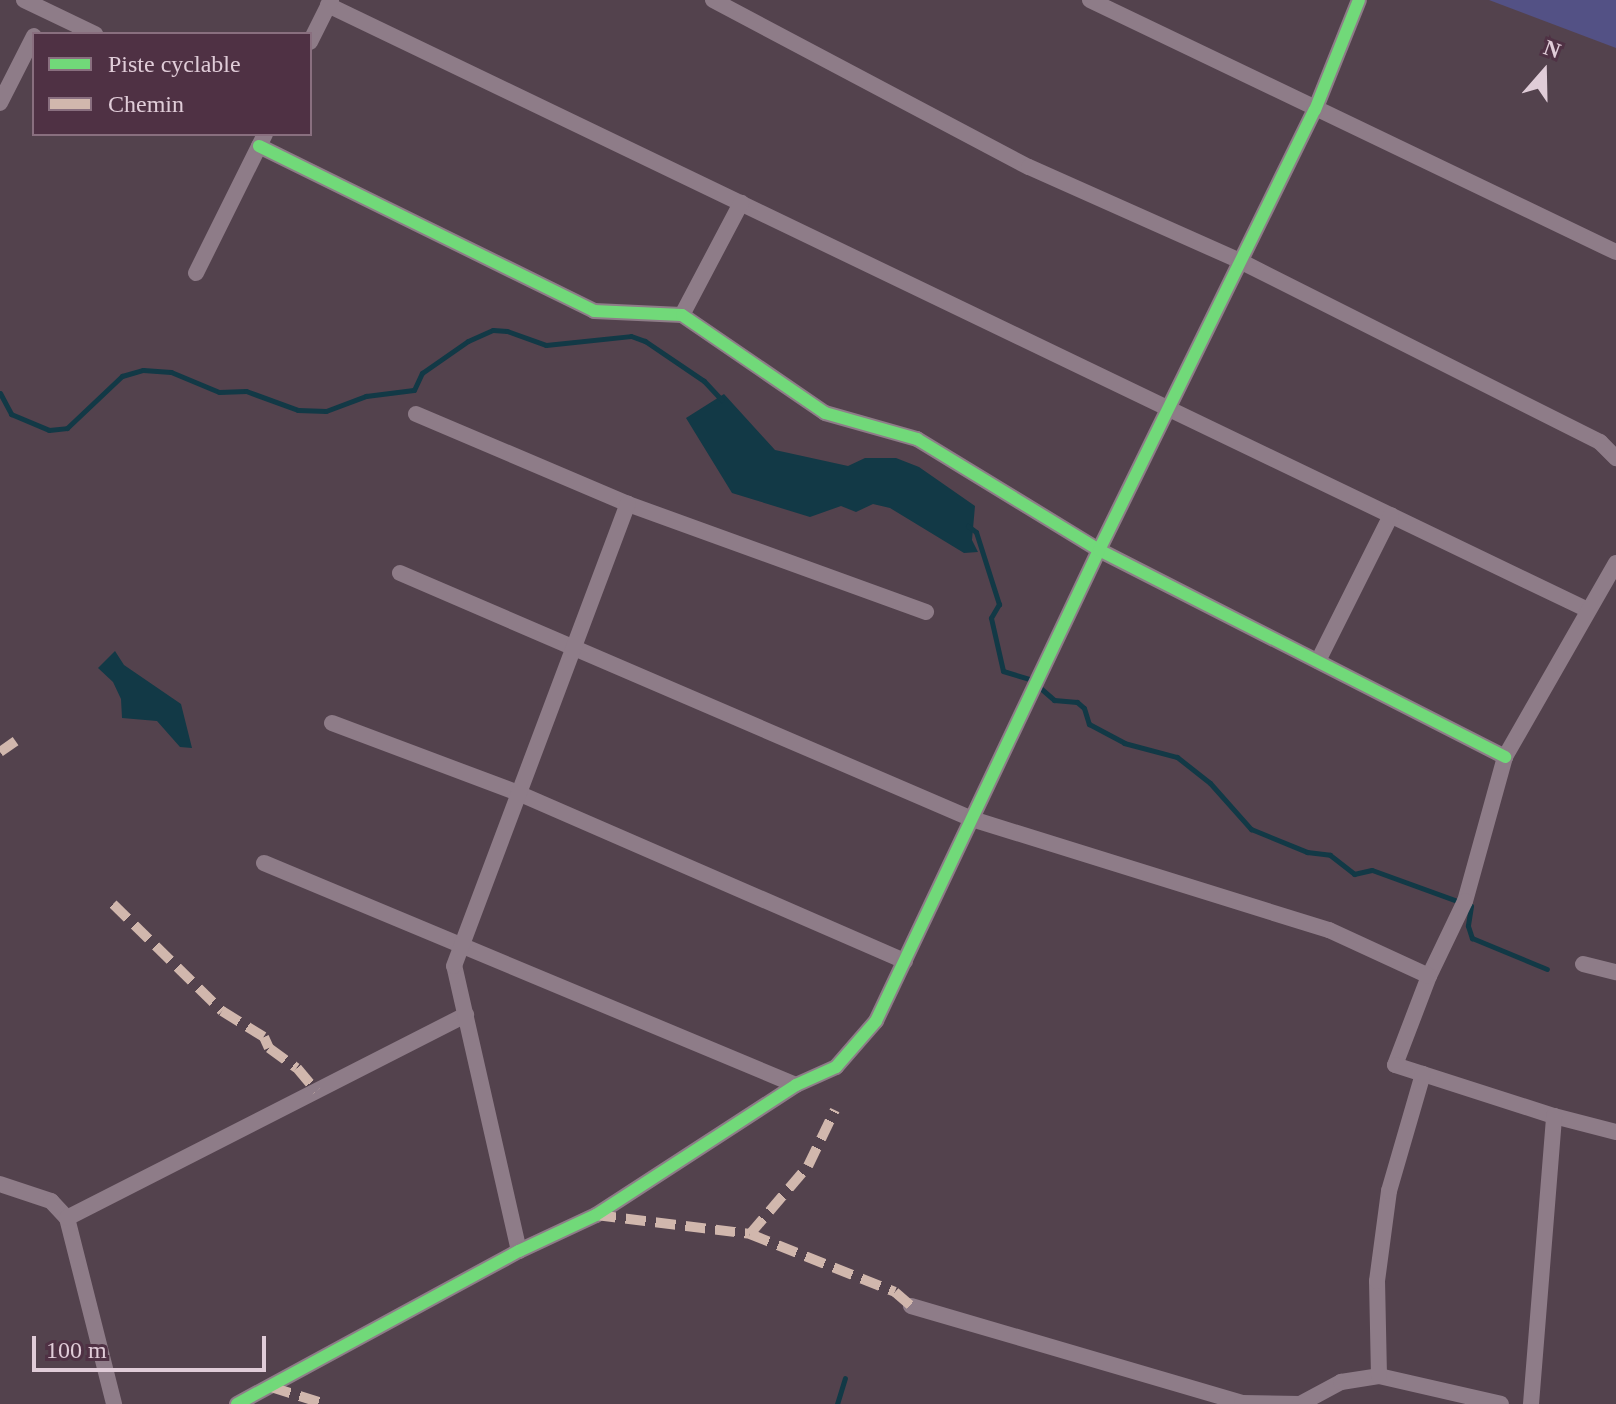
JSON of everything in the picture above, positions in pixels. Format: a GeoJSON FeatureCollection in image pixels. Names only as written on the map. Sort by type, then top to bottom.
{"type":"FeatureCollection","features":[{"type":"Feature","properties":{"kind":"street"},"geometry":{"type":"LineString","coordinates":[[24,0],[49,5],[92,32]]}},
{"type":"Feature","properties":{"kind":"street"},"geometry":{"type":"LineString","coordinates":[[713,0],[1029,167],[1242,262],[1600,442],[1616,458]]}},
{"type":"Feature","properties":{"kind":"street"},"geometry":{"type":"LineString","coordinates":[[1090,0],[1616,252]]}},
{"type":"Feature","properties":{"kind":"street"},"geometry":{"type":"LineString","coordinates":[[237,1404],[519,1251],[596,1215],[796,1085],[836,1067],[876,1021],[1099,550],[1315,110],[1359,0]]}},
{"type":"Feature","properties":{"kind":"street"},"geometry":{"type":"LineString","coordinates":[[312,38],[329,2],[1588,610]]}},
{"type":"Feature","properties":{"kind":"street"},"geometry":{"type":"LineString","coordinates":[[36,32],[49,5]]}},
{"type":"Feature","properties":{"kind":"street"},"geometry":{"type":"LineString","coordinates":[[0,103],[32,41]]}},
{"type":"Feature","properties":{"kind":"street"},"geometry":{"type":"LineString","coordinates":[[196,273],[262,140],[594,311],[682,315],[825,413],[917,439],[1099,550],[1505,757]]}},
{"type":"Feature","properties":{"kind":"street"},"geometry":{"type":"LineString","coordinates":[[682,315],[741,203]]}},
{"type":"Feature","properties":{"kind":"street"},"geometry":{"type":"LineString","coordinates":[[416,414],[628,504],[926,612]]}},
{"type":"Feature","properties":{"kind":"street"},"geometry":{"type":"LineString","coordinates":[[519,1251],[454,966],[628,504]]}},
{"type":"Feature","properties":{"kind":"street"},"geometry":{"type":"LineString","coordinates":[[1318,661],[1391,515]]}},
{"type":"Feature","properties":{"kind":"street"},"geometry":{"type":"LineString","coordinates":[[1616,563],[1505,757],[1464,904],[1429,976],[1395,1065],[1554,1116],[1616,1132]]}},
{"type":"Feature","properties":{"kind":"street"},"geometry":{"type":"LineString","coordinates":[[400,573],[972,819],[1329,930],[1429,976]]}},
{"type":"Feature","properties":{"kind":"street"},"geometry":{"type":"LineString","coordinates":[[332,723],[518,793],[905,961]]}},
{"type":"Feature","properties":{"kind":"street"},"geometry":{"type":"LineString","coordinates":[[264,863],[796,1085]]}},
{"type":"Feature","properties":{"kind":"street"},"geometry":{"type":"LineString","coordinates":[[1583,964],[1616,972]]}},
{"type":"Feature","properties":{"kind":"street"},"geometry":{"type":"LineString","coordinates":[[67,1218],[466,1015]]}},
{"type":"Feature","properties":{"kind":"street"},"geometry":{"type":"LineString","coordinates":[[1379,1376],[1377,1281],[1389,1191],[1423,1074]]}},
{"type":"Feature","properties":{"kind":"street"},"geometry":{"type":"LineString","coordinates":[[1531,1404],[1554,1116]]}},
{"type":"Feature","properties":{"kind":"street"},"geometry":{"type":"LineString","coordinates":[[0,1184],[51,1201],[67,1218],[114,1404]]}},
{"type":"Feature","properties":{"kind":"street"},"geometry":{"type":"LineString","coordinates":[[911,1306],[1242,1404],[1300,1404],[1341,1382],[1379,1376],[1501,1404]]}},
{"type":"Feature","properties":{"kind":"shaded area"},"geometry":{"type":"Polygon","coordinates":[[[1489,0],[1616,0],[1616,48],[1489,0]]]}},
{"type":"Feature","properties":{"kind":"water"},"geometry":{"type":"Polygon","coordinates":[[[724,394],[775,450],[848,466],[865,458],[896,458],[919,467],[975,506],[972,540],[978,552],[964,553],[890,508],[873,504],[856,512],[841,506],[810,517],[732,493],[686,418],[724,394]]]}},
{"type":"Feature","properties":{"kind":"water"},"geometry":{"type":"Polygon","coordinates":[[[115,651],[124,665],[181,704],[192,748],[180,747],[157,721],[122,718],[121,699],[113,682],[98,668],[115,651]]]}},
{"type":"Feature","properties":{"kind":"waterway"},"geometry":{"type":"LineString","coordinates":[[0,393],[11,414],[49,430],[67,428],[122,376],[143,370],[171,372],[219,392],[246,391],[298,410],[326,411],[366,396],[414,390],[422,373],[468,341],[493,330],[507,331],[546,345],[631,336],[645,341],[704,381],[722,400]]}},
{"type":"Feature","properties":{"kind":"waterway"},"geometry":{"type":"LineString","coordinates":[[968,526],[976,532],[999,604],[991,618],[1003,671],[1030,679],[1054,700],[1077,702],[1084,708],[1089,724],[1124,743],[1177,757],[1210,783],[1251,829],[1307,852],[1330,855],[1354,874],[1372,870],[1471,906],[1468,926],[1472,938],[1547,969]]}},
{"type":"Feature","properties":{"kind":"waterway"},"geometry":{"type":"LineString","coordinates":[[837,1404],[845,1378]]}},
{"type":"Feature","properties":{"kind":"marked path"},"geometry":{"type":"LineString","coordinates":[[0,752],[16,741]]}},
{"type":"Feature","properties":{"kind":"marked path"},"geometry":{"type":"LineString","coordinates":[[113,904],[222,1011],[264,1037],[269,1048],[297,1068],[316,1091]]}},
{"type":"Feature","properties":{"kind":"marked path"},"geometry":{"type":"LineString","coordinates":[[750,1234],[808,1166],[835,1110]]}},
{"type":"Feature","properties":{"kind":"marked path"},"geometry":{"type":"LineString","coordinates":[[596,1215],[750,1234],[895,1292],[911,1306]]}},
{"type":"Feature","properties":{"kind":"marked path"},"geometry":{"type":"LineString","coordinates":[[271,1387],[325,1404]]}},
{"type":"Feature","properties":{"kind":"cycle path"},"geometry":{"type":"LineString","coordinates":[[237,1404],[519,1251],[596,1215],[796,1085],[836,1067],[876,1021],[1099,550],[1315,110],[1359,0]]}},
{"type":"Feature","properties":{"kind":"cycle path"},"geometry":{"type":"LineString","coordinates":[[259,146],[594,311],[682,315],[825,413],[917,439],[1099,550],[1505,757]]}}]}
